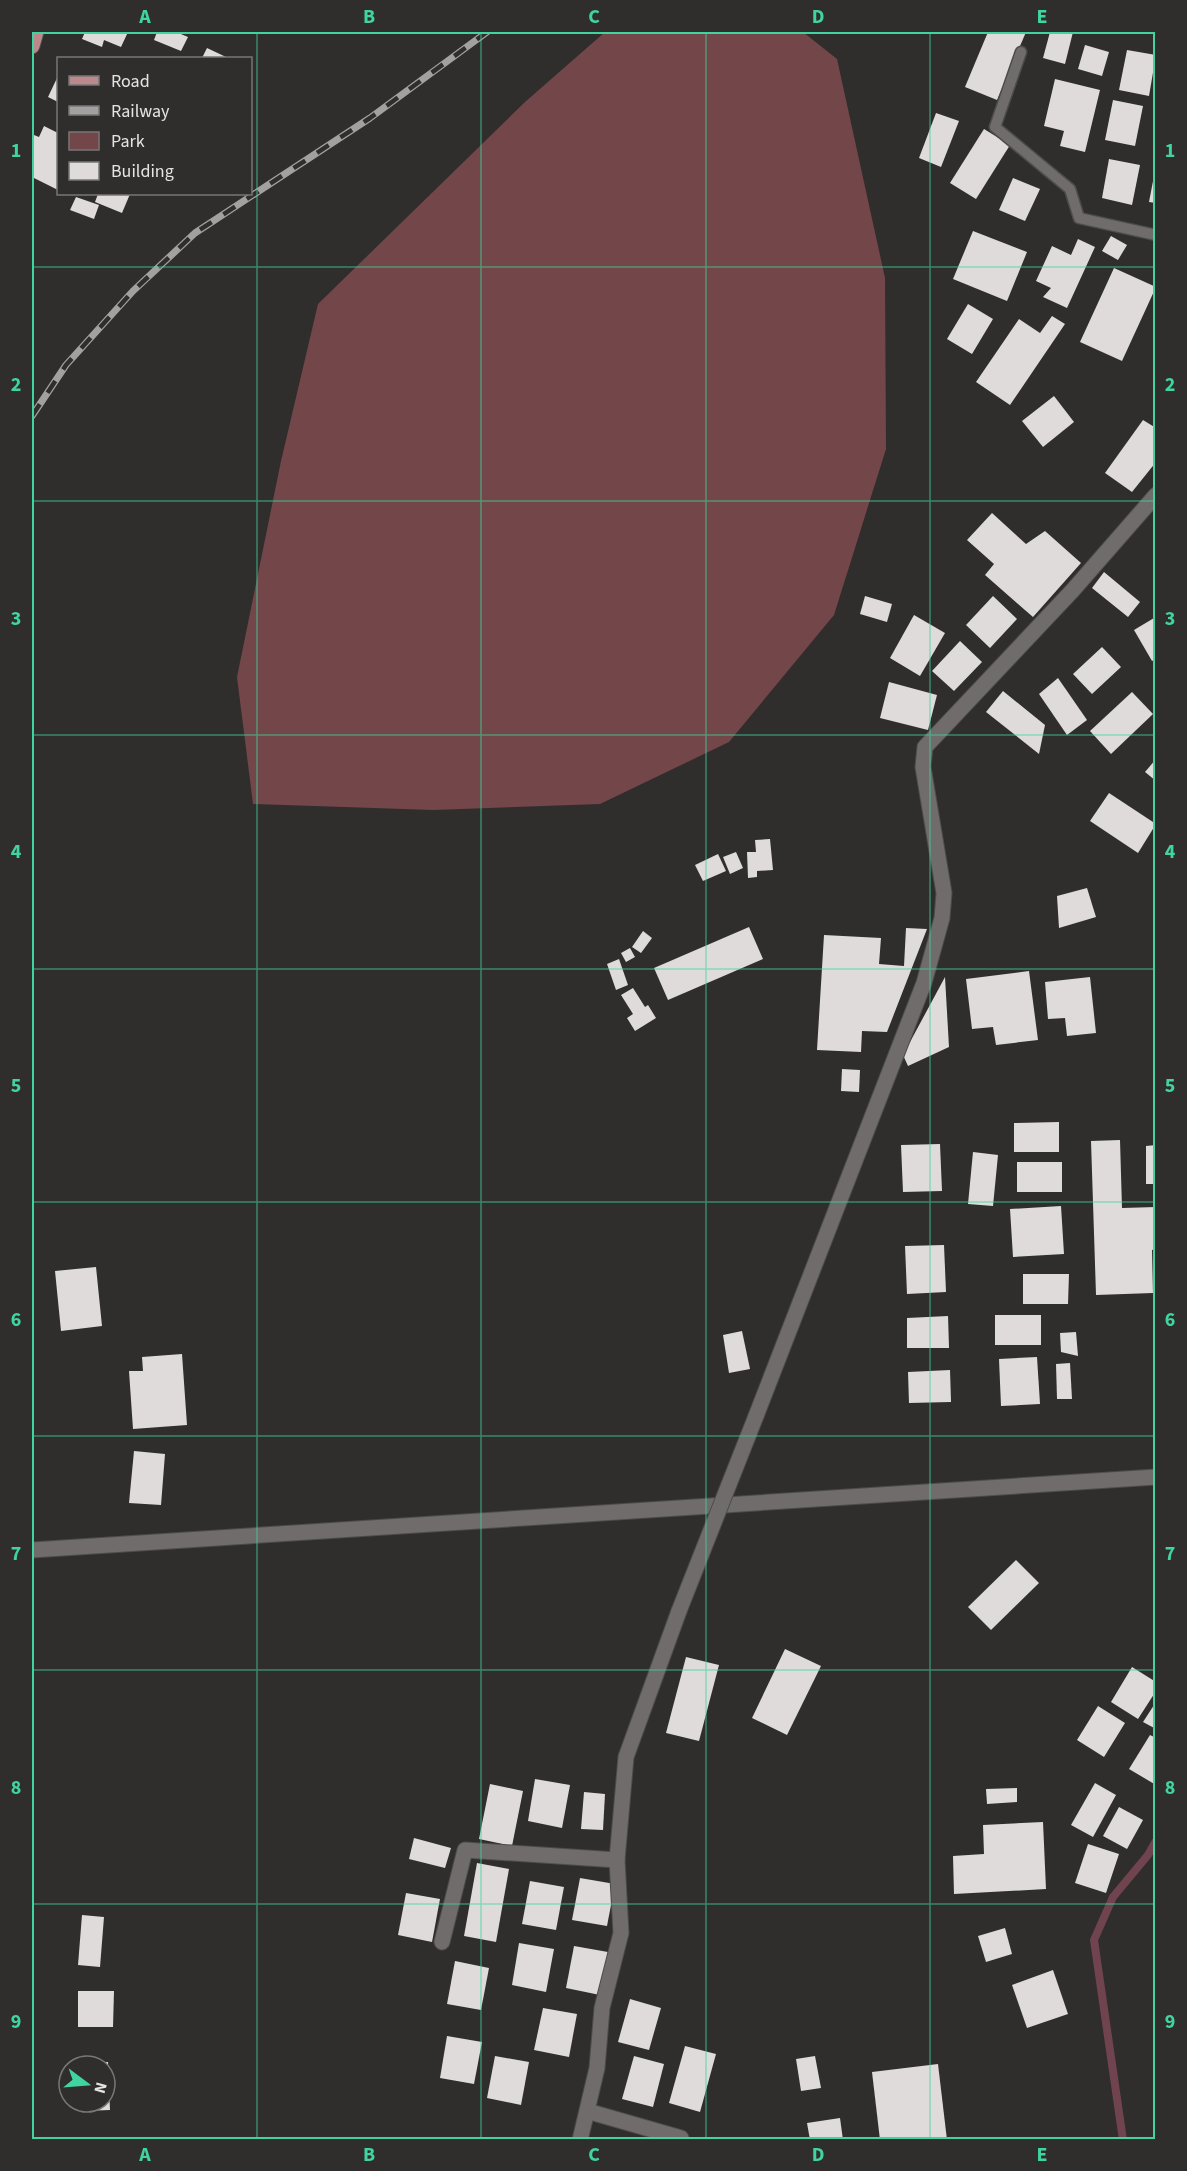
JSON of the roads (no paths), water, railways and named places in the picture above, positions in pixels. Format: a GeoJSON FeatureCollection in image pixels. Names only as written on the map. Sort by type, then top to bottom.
{"type":"FeatureCollection","features":[{"type":"Feature","properties":{"kind":"main road"},"geometry":{"type":"LineString","coordinates":[[32,46],[36,32]]}},
{"type":"Feature","properties":{"kind":"street"},"geometry":{"type":"LineString","coordinates":[[580,2139],[597,2068],[602,2008],[621,1933],[617,1860],[626,1757],[679,1611],[924,983],[942,918],[944,893],[923,767],[925,747],[1073,590],[1155,495]]}},
{"type":"Feature","properties":{"kind":"street"},"geometry":{"type":"LineString","coordinates":[[32,1550],[1155,1477]]}},
{"type":"Feature","properties":{"kind":"street"},"geometry":{"type":"LineString","coordinates":[[442,1942],[465,1850],[617,1860]]}},
{"type":"Feature","properties":{"kind":"street"},"geometry":{"type":"LineString","coordinates":[[587,2111],[681,2138]]}},
{"type":"Feature","properties":{"kind":"lane"},"geometry":{"type":"LineString","coordinates":[[1021,52],[995,127],[1070,189],[1079,218],[1155,235]]}},
{"type":"Feature","properties":{"kind":"waterway"},"geometry":{"type":"LineString","coordinates":[[1123,2140],[1094,1940],[1113,1897],[1148,1855],[1156,1841]]}},
{"type":"Feature","properties":{"kind":"railway"},"geometry":{"type":"LineString","coordinates":[[32,416],[66,365],[133,291],[195,233],[370,118],[487,32]]}}]}
